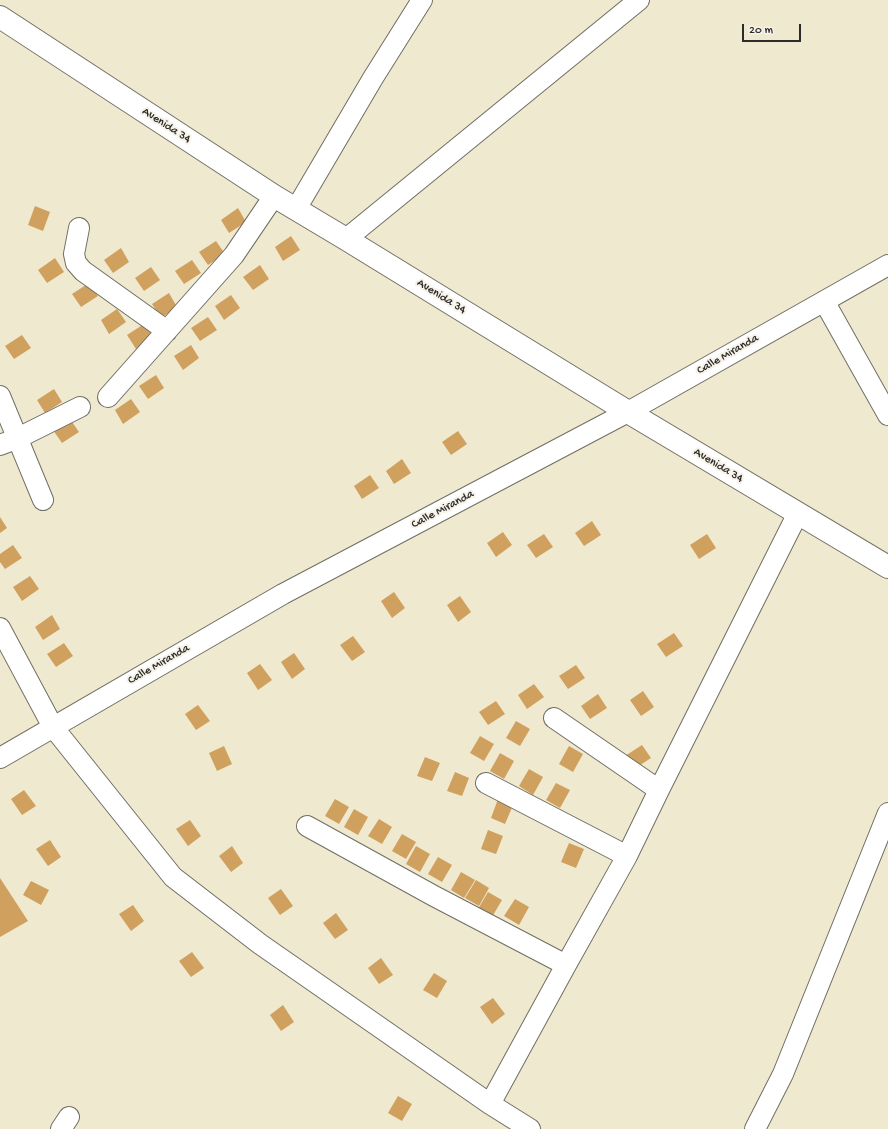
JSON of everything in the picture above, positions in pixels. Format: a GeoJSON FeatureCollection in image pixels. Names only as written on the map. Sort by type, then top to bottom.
{"type":"FeatureCollection","features":[{"type":"Feature","properties":{"kind":"street"},"geometry":{"type":"LineString","coordinates":[[296,209],[373,78],[422,0]]}},
{"type":"Feature","properties":{"kind":"street"},"geometry":{"type":"LineString","coordinates":[[346,239],[639,0]]}},
{"type":"Feature","properties":{"kind":"street","name":"Avenida 34"},"geometry":{"type":"LineString","coordinates":[[0,17],[274,196],[628,412],[888,567]]}},
{"type":"Feature","properties":{"kind":"street"},"geometry":{"type":"LineString","coordinates":[[108,397],[234,255],[274,196]]}},
{"type":"Feature","properties":{"kind":"street"},"geometry":{"type":"LineString","coordinates":[[79,228],[74,254],[76,263],[82,271],[167,332]]}},
{"type":"Feature","properties":{"kind":"street","name":"Calle Miranda"},"geometry":{"type":"LineString","coordinates":[[0,758],[283,594],[628,412],[888,265]]}},
{"type":"Feature","properties":{"kind":"street"},"geometry":{"type":"LineString","coordinates":[[824,301],[888,415]]}},
{"type":"Feature","properties":{"kind":"street"},"geometry":{"type":"LineString","coordinates":[[0,396],[9,442],[44,500]]}},
{"type":"Feature","properties":{"kind":"street"},"geometry":{"type":"LineString","coordinates":[[9,442],[80,407]]}},
{"type":"Feature","properties":{"kind":"street"},"geometry":{"type":"LineString","coordinates":[[490,1104],[627,856],[798,513]]}},
{"type":"Feature","properties":{"kind":"street"},"geometry":{"type":"LineString","coordinates":[[0,628],[53,727],[173,877],[260,944],[490,1104],[530,1129]]}},
{"type":"Feature","properties":{"kind":"street"},"geometry":{"type":"LineString","coordinates":[[554,718],[659,790]]}},
{"type":"Feature","properties":{"kind":"street"},"geometry":{"type":"LineString","coordinates":[[486,783],[627,856]]}},
{"type":"Feature","properties":{"kind":"street"},"geometry":{"type":"LineString","coordinates":[[755,1129],[783,1074],[888,813]]}},
{"type":"Feature","properties":{"kind":"street"},"geometry":{"type":"LineString","coordinates":[[308,826],[434,896],[566,965]]}},
{"type":"Feature","properties":{"kind":"building"},"geometry":{"type":"Polygon","coordinates":[[[35,206],[50,212],[43,231],[28,225],[35,206]]]}},
{"type":"Feature","properties":{"kind":"building"},"geometry":{"type":"Polygon","coordinates":[[[238,208],[246,222],[229,233],[221,220],[238,208]]]}},
{"type":"Feature","properties":{"kind":"building"},"geometry":{"type":"Polygon","coordinates":[[[291,236],[300,250],[283,261],[275,247],[291,236]]]}},
{"type":"Feature","properties":{"kind":"building"},"geometry":{"type":"Polygon","coordinates":[[[216,241],[225,254],[208,265],[199,252],[216,241]]]}},
{"type":"Feature","properties":{"kind":"building"},"geometry":{"type":"Polygon","coordinates":[[[121,248],[129,262],[113,273],[104,260],[121,248]]]}},
{"type":"Feature","properties":{"kind":"building"},"geometry":{"type":"Polygon","coordinates":[[[55,258],[64,272],[47,283],[38,270],[55,258]]]}},
{"type":"Feature","properties":{"kind":"building"},"geometry":{"type":"Polygon","coordinates":[[[192,260],[201,273],[184,284],[175,271],[192,260]]]}},
{"type":"Feature","properties":{"kind":"building"},"geometry":{"type":"Polygon","coordinates":[[[260,265],[269,279],[253,290],[243,277],[260,265]]]}},
{"type":"Feature","properties":{"kind":"building"},"geometry":{"type":"Polygon","coordinates":[[[151,267],[160,280],[144,291],[135,278],[151,267]]]}},
{"type":"Feature","properties":{"kind":"building"},"geometry":{"type":"Polygon","coordinates":[[[89,283],[98,296],[81,307],[72,294],[89,283]]]}},
{"type":"Feature","properties":{"kind":"building"},"geometry":{"type":"Polygon","coordinates":[[[169,293],[177,307],[161,318],[152,304],[169,293]]]}},
{"type":"Feature","properties":{"kind":"building"},"geometry":{"type":"Polygon","coordinates":[[[231,295],[240,308],[224,320],[215,306],[231,295]]]}},
{"type":"Feature","properties":{"kind":"building"},"geometry":{"type":"Polygon","coordinates":[[[117,309],[126,322],[109,334],[101,320],[117,309]]]}},
{"type":"Feature","properties":{"kind":"building"},"geometry":{"type":"Polygon","coordinates":[[[208,317],[217,330],[200,341],[191,328],[208,317]]]}},
{"type":"Feature","properties":{"kind":"building"},"geometry":{"type":"Polygon","coordinates":[[[144,324],[153,337],[136,349],[127,335],[144,324]]]}},
{"type":"Feature","properties":{"kind":"building"},"geometry":{"type":"Polygon","coordinates":[[[22,335],[31,348],[14,359],[5,346],[22,335]]]}},
{"type":"Feature","properties":{"kind":"building"},"geometry":{"type":"Polygon","coordinates":[[[191,345],[199,358],[183,370],[174,356],[191,345]]]}},
{"type":"Feature","properties":{"kind":"building"},"geometry":{"type":"Polygon","coordinates":[[[156,375],[164,388],[148,399],[139,386],[156,375]]]}},
{"type":"Feature","properties":{"kind":"building"},"geometry":{"type":"Polygon","coordinates":[[[54,389],[62,402],[45,413],[37,400],[54,389]]]}},
{"type":"Feature","properties":{"kind":"building"},"geometry":{"type":"Polygon","coordinates":[[[131,399],[140,412],[123,424],[115,410],[131,399]]]}},
{"type":"Feature","properties":{"kind":"building"},"geometry":{"type":"Polygon","coordinates":[[[70,419],[79,432],[62,443],[53,430],[70,419]]]}},
{"type":"Feature","properties":{"kind":"building"},"geometry":{"type":"Polygon","coordinates":[[[458,431],[467,444],[451,455],[442,442],[458,431]]]}},
{"type":"Feature","properties":{"kind":"building"},"geometry":{"type":"Polygon","coordinates":[[[402,459],[411,473],[394,484],[386,471],[402,459]]]}},
{"type":"Feature","properties":{"kind":"building"},"geometry":{"type":"Polygon","coordinates":[[[370,475],[379,488],[362,499],[354,486],[370,475]]]}},
{"type":"Feature","properties":{"kind":"building"},"geometry":{"type":"Polygon","coordinates":[[[0,517],[7,528],[0,533],[0,517]]]}},
{"type":"Feature","properties":{"kind":"building"},"geometry":{"type":"Polygon","coordinates":[[[592,521],[601,535],[584,546],[575,533],[592,521]]]}},
{"type":"Feature","properties":{"kind":"building"},"geometry":{"type":"Polygon","coordinates":[[[503,532],[512,545],[496,557],[487,543],[503,532]]]}},
{"type":"Feature","properties":{"kind":"building"},"geometry":{"type":"Polygon","coordinates":[[[544,534],[553,547],[536,558],[527,545],[544,534]]]}},
{"type":"Feature","properties":{"kind":"building"},"geometry":{"type":"Polygon","coordinates":[[[707,534],[716,548],[699,559],[690,545],[707,534]]]}},
{"type":"Feature","properties":{"kind":"building"},"geometry":{"type":"Polygon","coordinates":[[[13,545],[22,558],[5,569],[0,562],[0,554],[13,545]]]}},
{"type":"Feature","properties":{"kind":"building"},"geometry":{"type":"Polygon","coordinates":[[[30,576],[39,589],[22,601],[13,587],[30,576]]]}},
{"type":"Feature","properties":{"kind":"building"},"geometry":{"type":"Polygon","coordinates":[[[394,592],[405,608],[392,618],[381,601],[394,592]]]}},
{"type":"Feature","properties":{"kind":"building"},"geometry":{"type":"Polygon","coordinates":[[[460,596],[471,612],[458,622],[447,605],[460,596]]]}},
{"type":"Feature","properties":{"kind":"building"},"geometry":{"type":"Polygon","coordinates":[[[52,615],[60,629],[43,640],[35,627],[52,615]]]}},
{"type":"Feature","properties":{"kind":"building"},"geometry":{"type":"Polygon","coordinates":[[[674,633],[683,646],[666,657],[657,644],[674,633]]]}},
{"type":"Feature","properties":{"kind":"building"},"geometry":{"type":"Polygon","coordinates":[[[353,636],[365,652],[352,661],[340,645],[353,636]]]}},
{"type":"Feature","properties":{"kind":"building"},"geometry":{"type":"Polygon","coordinates":[[[64,643],[73,656],[56,667],[47,654],[64,643]]]}},
{"type":"Feature","properties":{"kind":"building"},"geometry":{"type":"Polygon","coordinates":[[[294,653],[305,669],[292,679],[281,662],[294,653]]]}},
{"type":"Feature","properties":{"kind":"building"},"geometry":{"type":"Polygon","coordinates":[[[260,664],[272,680],[258,690],[247,673],[260,664]]]}},
{"type":"Feature","properties":{"kind":"building"},"geometry":{"type":"Polygon","coordinates":[[[576,665],[585,678],[568,689],[559,676],[576,665]]]}},
{"type":"Feature","properties":{"kind":"building"},"geometry":{"type":"Polygon","coordinates":[[[534,684],[544,697],[527,709],[518,695],[534,684]]]}},
{"type":"Feature","properties":{"kind":"building"},"geometry":{"type":"Polygon","coordinates":[[[643,691],[654,707],[641,716],[630,700],[643,691]]]}},
{"type":"Feature","properties":{"kind":"building"},"geometry":{"type":"Polygon","coordinates":[[[598,694],[607,708],[590,719],[581,706],[598,694]]]}},
{"type":"Feature","properties":{"kind":"building"},"geometry":{"type":"Polygon","coordinates":[[[496,701],[505,714],[488,725],[479,712],[496,701]]]}},
{"type":"Feature","properties":{"kind":"building"},"geometry":{"type":"Polygon","coordinates":[[[198,705],[210,721],[196,730],[185,714],[198,705]]]}},
{"type":"Feature","properties":{"kind":"building"},"geometry":{"type":"Polygon","coordinates":[[[516,721],[530,729],[520,746],[506,738],[516,721]]]}},
{"type":"Feature","properties":{"kind":"building"},"geometry":{"type":"Polygon","coordinates":[[[480,736],[494,744],[484,761],[470,753],[480,736]]]}},
{"type":"Feature","properties":{"kind":"building"},"geometry":{"type":"Polygon","coordinates":[[[642,745],[651,758],[634,769],[625,756],[642,745]]]}},
{"type":"Feature","properties":{"kind":"building"},"geometry":{"type":"Polygon","coordinates":[[[224,746],[232,764],[217,771],[209,753],[224,746]]]}},
{"type":"Feature","properties":{"kind":"building"},"geometry":{"type":"Polygon","coordinates":[[[569,746],[583,754],[573,772],[559,764],[569,746]]]}},
{"type":"Feature","properties":{"kind":"building"},"geometry":{"type":"Polygon","coordinates":[[[500,753],[514,761],[504,779],[490,771],[500,753]]]}},
{"type":"Feature","properties":{"kind":"building"},"geometry":{"type":"Polygon","coordinates":[[[425,757],[440,763],[432,781],[417,776],[425,757]]]}},
{"type":"Feature","properties":{"kind":"building"},"geometry":{"type":"Polygon","coordinates":[[[529,769],[543,777],[533,795],[519,786],[529,769]]]}},
{"type":"Feature","properties":{"kind":"building"},"geometry":{"type":"Polygon","coordinates":[[[455,772],[469,778],[462,796],[447,791],[455,772]]]}},
{"type":"Feature","properties":{"kind":"building"},"geometry":{"type":"Polygon","coordinates":[[[556,783],[570,790],[560,808],[546,800],[556,783]]]}},
{"type":"Feature","properties":{"kind":"building"},"geometry":{"type":"Polygon","coordinates":[[[24,790],[36,806],[22,815],[11,799],[24,790]]]}},
{"type":"Feature","properties":{"kind":"building"},"geometry":{"type":"Polygon","coordinates":[[[335,799],[349,807],[339,824],[325,816],[335,799]]]}},
{"type":"Feature","properties":{"kind":"building"},"geometry":{"type":"Polygon","coordinates":[[[498,799],[513,805],[505,824],[491,818],[498,799]]]}},
{"type":"Feature","properties":{"kind":"building"},"geometry":{"type":"Polygon","coordinates":[[[354,809],[368,817],[358,835],[344,827],[354,809]]]}},
{"type":"Feature","properties":{"kind":"building"},"geometry":{"type":"Polygon","coordinates":[[[379,819],[392,827],[382,844],[368,836],[379,819]]]}},
{"type":"Feature","properties":{"kind":"building"},"geometry":{"type":"Polygon","coordinates":[[[190,820],[201,836],[188,846],[176,829],[190,820]]]}},
{"type":"Feature","properties":{"kind":"building"},"geometry":{"type":"Polygon","coordinates":[[[488,830],[503,836],[496,854],[481,849],[488,830]]]}},
{"type":"Feature","properties":{"kind":"building"},"geometry":{"type":"Polygon","coordinates":[[[402,834],[416,842],[406,859],[392,851],[402,834]]]}},
{"type":"Feature","properties":{"kind":"building"},"geometry":{"type":"Polygon","coordinates":[[[50,840],[61,857],[48,866],[36,849],[50,840]]]}},
{"type":"Feature","properties":{"kind":"building"},"geometry":{"type":"Polygon","coordinates":[[[569,843],[584,849],[576,868],[561,862],[569,843]]]}},
{"type":"Feature","properties":{"kind":"building"},"geometry":{"type":"Polygon","coordinates":[[[232,846],[243,863],[231,872],[219,856],[232,846]]]}},
{"type":"Feature","properties":{"kind":"building"},"geometry":{"type":"Polygon","coordinates":[[[416,846],[430,854],[420,872],[406,864],[416,846]]]}},
{"type":"Feature","properties":{"kind":"building"},"geometry":{"type":"Polygon","coordinates":[[[438,857],[452,865],[442,882],[428,874],[438,857]]]}},
{"type":"Feature","properties":{"kind":"building"},"geometry":{"type":"Polygon","coordinates":[[[461,872],[475,880],[464,898],[451,890],[461,872]]]}},
{"type":"Feature","properties":{"kind":"building"},"geometry":{"type":"Polygon","coordinates":[[[0,878],[28,921],[0,937],[0,878]]]}},
{"type":"Feature","properties":{"kind":"building"},"geometry":{"type":"Polygon","coordinates":[[[476,880],[489,888],[479,906],[465,898],[476,880]]]}},
{"type":"Feature","properties":{"kind":"building"},"geometry":{"type":"Polygon","coordinates":[[[31,881],[49,890],[41,905],[23,895],[31,881]]]}},
{"type":"Feature","properties":{"kind":"building"},"geometry":{"type":"Polygon","coordinates":[[[281,889],[293,906],[280,915],[268,898],[281,889]]]}},
{"type":"Feature","properties":{"kind":"building"},"geometry":{"type":"Polygon","coordinates":[[[488,892],[502,900],[492,917],[478,909],[488,892]]]}},
{"type":"Feature","properties":{"kind":"building"},"geometry":{"type":"Polygon","coordinates":[[[515,899],[529,907],[519,925],[504,916],[515,899]]]}},
{"type":"Feature","properties":{"kind":"building"},"geometry":{"type":"Polygon","coordinates":[[[133,905],[144,921],[131,931],[119,914],[133,905]]]}},
{"type":"Feature","properties":{"kind":"building"},"geometry":{"type":"Polygon","coordinates":[[[336,913],[348,930],[335,939],[323,923],[336,913]]]}},
{"type":"Feature","properties":{"kind":"building"},"geometry":{"type":"Polygon","coordinates":[[[192,952],[204,968],[191,977],[179,961],[192,952]]]}},
{"type":"Feature","properties":{"kind":"building"},"geometry":{"type":"Polygon","coordinates":[[[381,958],[393,975],[379,984],[368,968],[381,958]]]}},
{"type":"Feature","properties":{"kind":"building"},"geometry":{"type":"Polygon","coordinates":[[[434,973],[447,981],[437,998],[423,990],[434,973]]]}},
{"type":"Feature","properties":{"kind":"building"},"geometry":{"type":"Polygon","coordinates":[[[493,998],[505,1014],[492,1024],[480,1007],[493,998]]]}},
{"type":"Feature","properties":{"kind":"building"},"geometry":{"type":"Polygon","coordinates":[[[283,1005],[294,1022],[281,1031],[270,1015],[283,1005]]]}},
{"type":"Feature","properties":{"kind":"building"},"geometry":{"type":"Polygon","coordinates":[[[398,1096],[412,1104],[402,1121],[388,1113],[398,1096]]]}}]}
